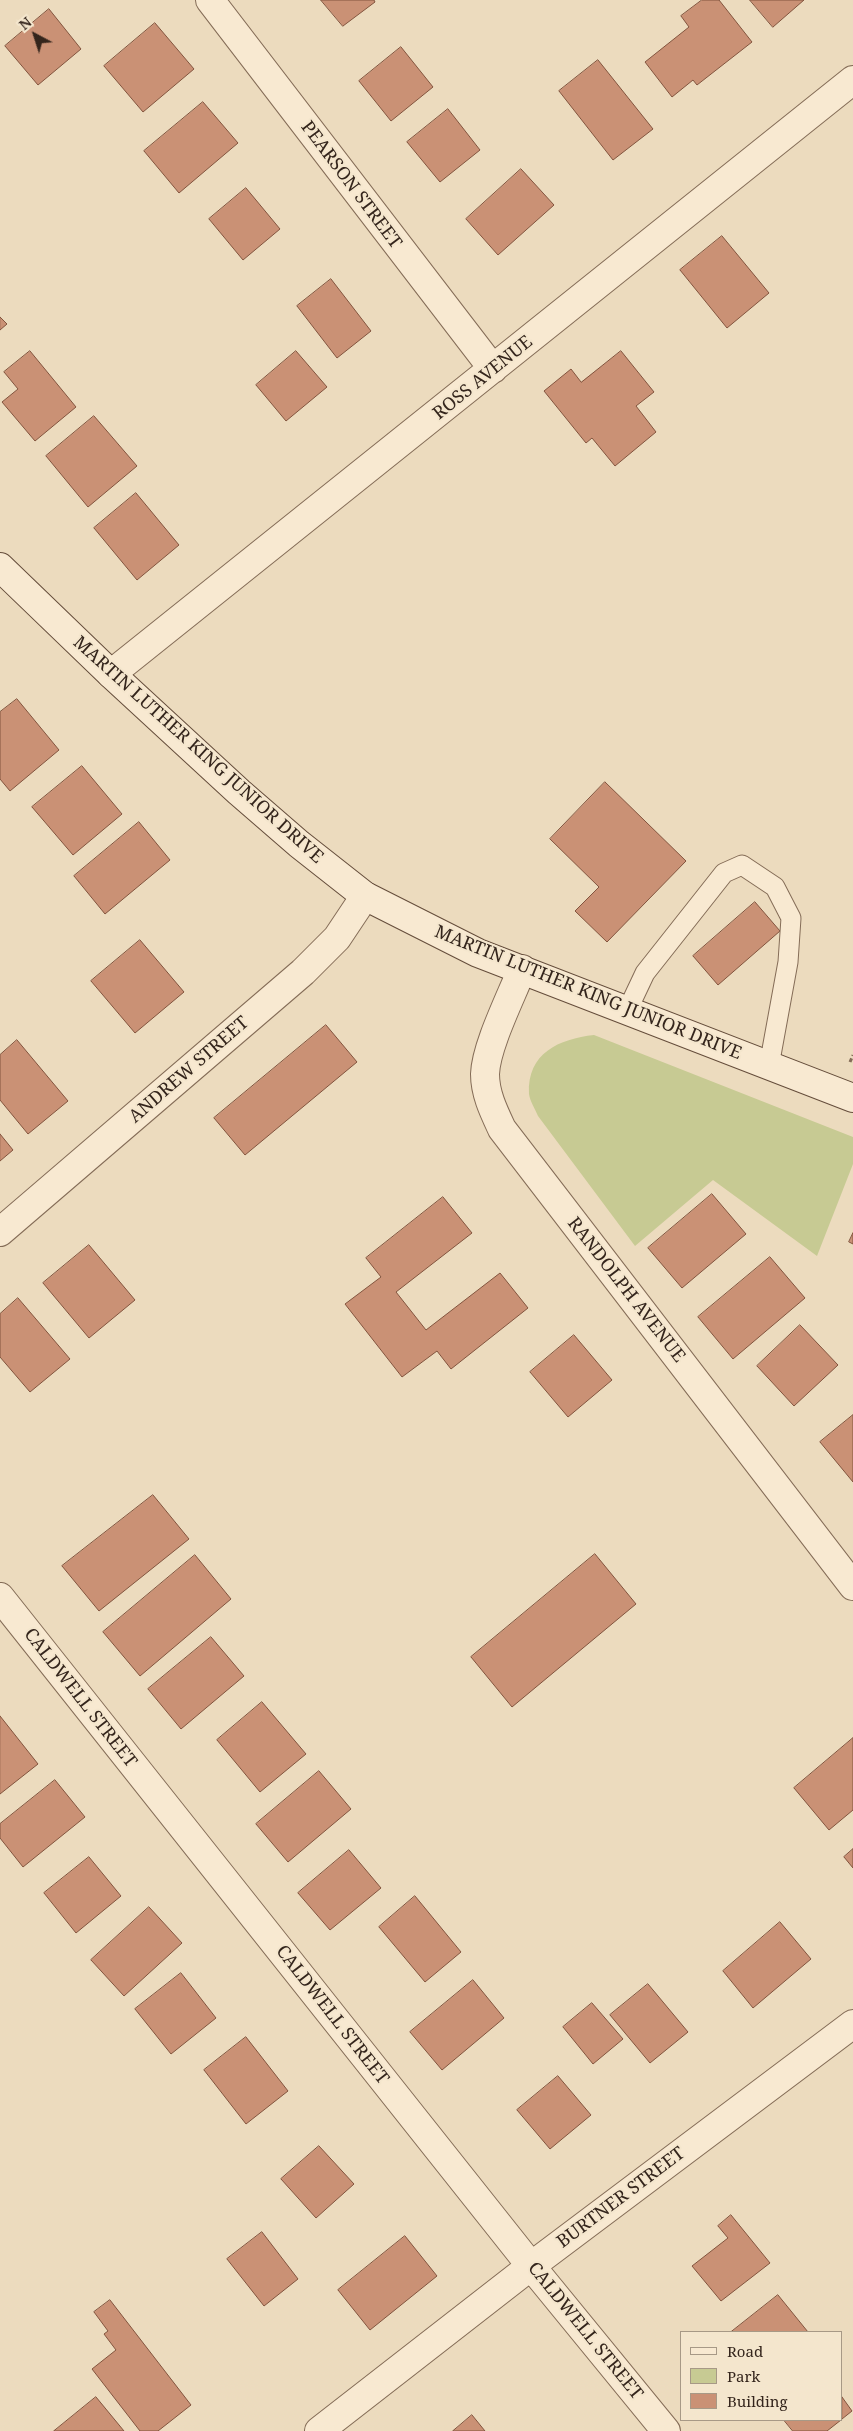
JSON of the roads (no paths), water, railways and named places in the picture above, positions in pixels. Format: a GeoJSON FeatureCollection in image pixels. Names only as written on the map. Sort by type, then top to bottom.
{"type":"FeatureCollection","features":[{"type":"Feature","properties":{"kind":"street","name":"PEARSON STREET"},"geometry":{"type":"LineString","coordinates":[[210,0],[493,369]]}},
{"type":"Feature","properties":{"kind":"street","name":"ROSS AVENUE"},"geometry":{"type":"LineString","coordinates":[[110,674],[853,80]]}},
{"type":"Feature","properties":{"kind":"street","name":"MARTIN LUTHER KING JUNIOR DRIVE"},"geometry":{"type":"LineString","coordinates":[[0,567],[110,674],[299,844],[365,896],[449,939],[853,1098]]}},
{"type":"Feature","properties":{"kind":"street","name":"ANDREW STREET"},"geometry":{"type":"LineString","coordinates":[[0,1232],[303,972],[337,938],[365,896]]}},
{"type":"Feature","properties":{"kind":"street","name":"RANDOLPH AVENUE"},"geometry":{"type":"LineString","coordinates":[[522,969],[491,1050],[485,1075],[490,1102],[502,1129],[853,1586]]}},
{"type":"Feature","properties":{"kind":"street","name":"CALDWELL STREET"},"geometry":{"type":"LineString","coordinates":[[0,1597],[531,2266],[666,2431]]}},
{"type":"Feature","properties":{"kind":"street","name":"BURTNER STREET"},"geometry":{"type":"LineString","coordinates":[[319,2431],[531,2266],[853,2024]]}},
{"type":"Feature","properties":{"kind":"lane"},"geometry":{"type":"LineString","coordinates":[[628,1009],[645,973],[724,873],[742,865],[775,887],[791,918],[788,962],[768,1066]]}}]}
